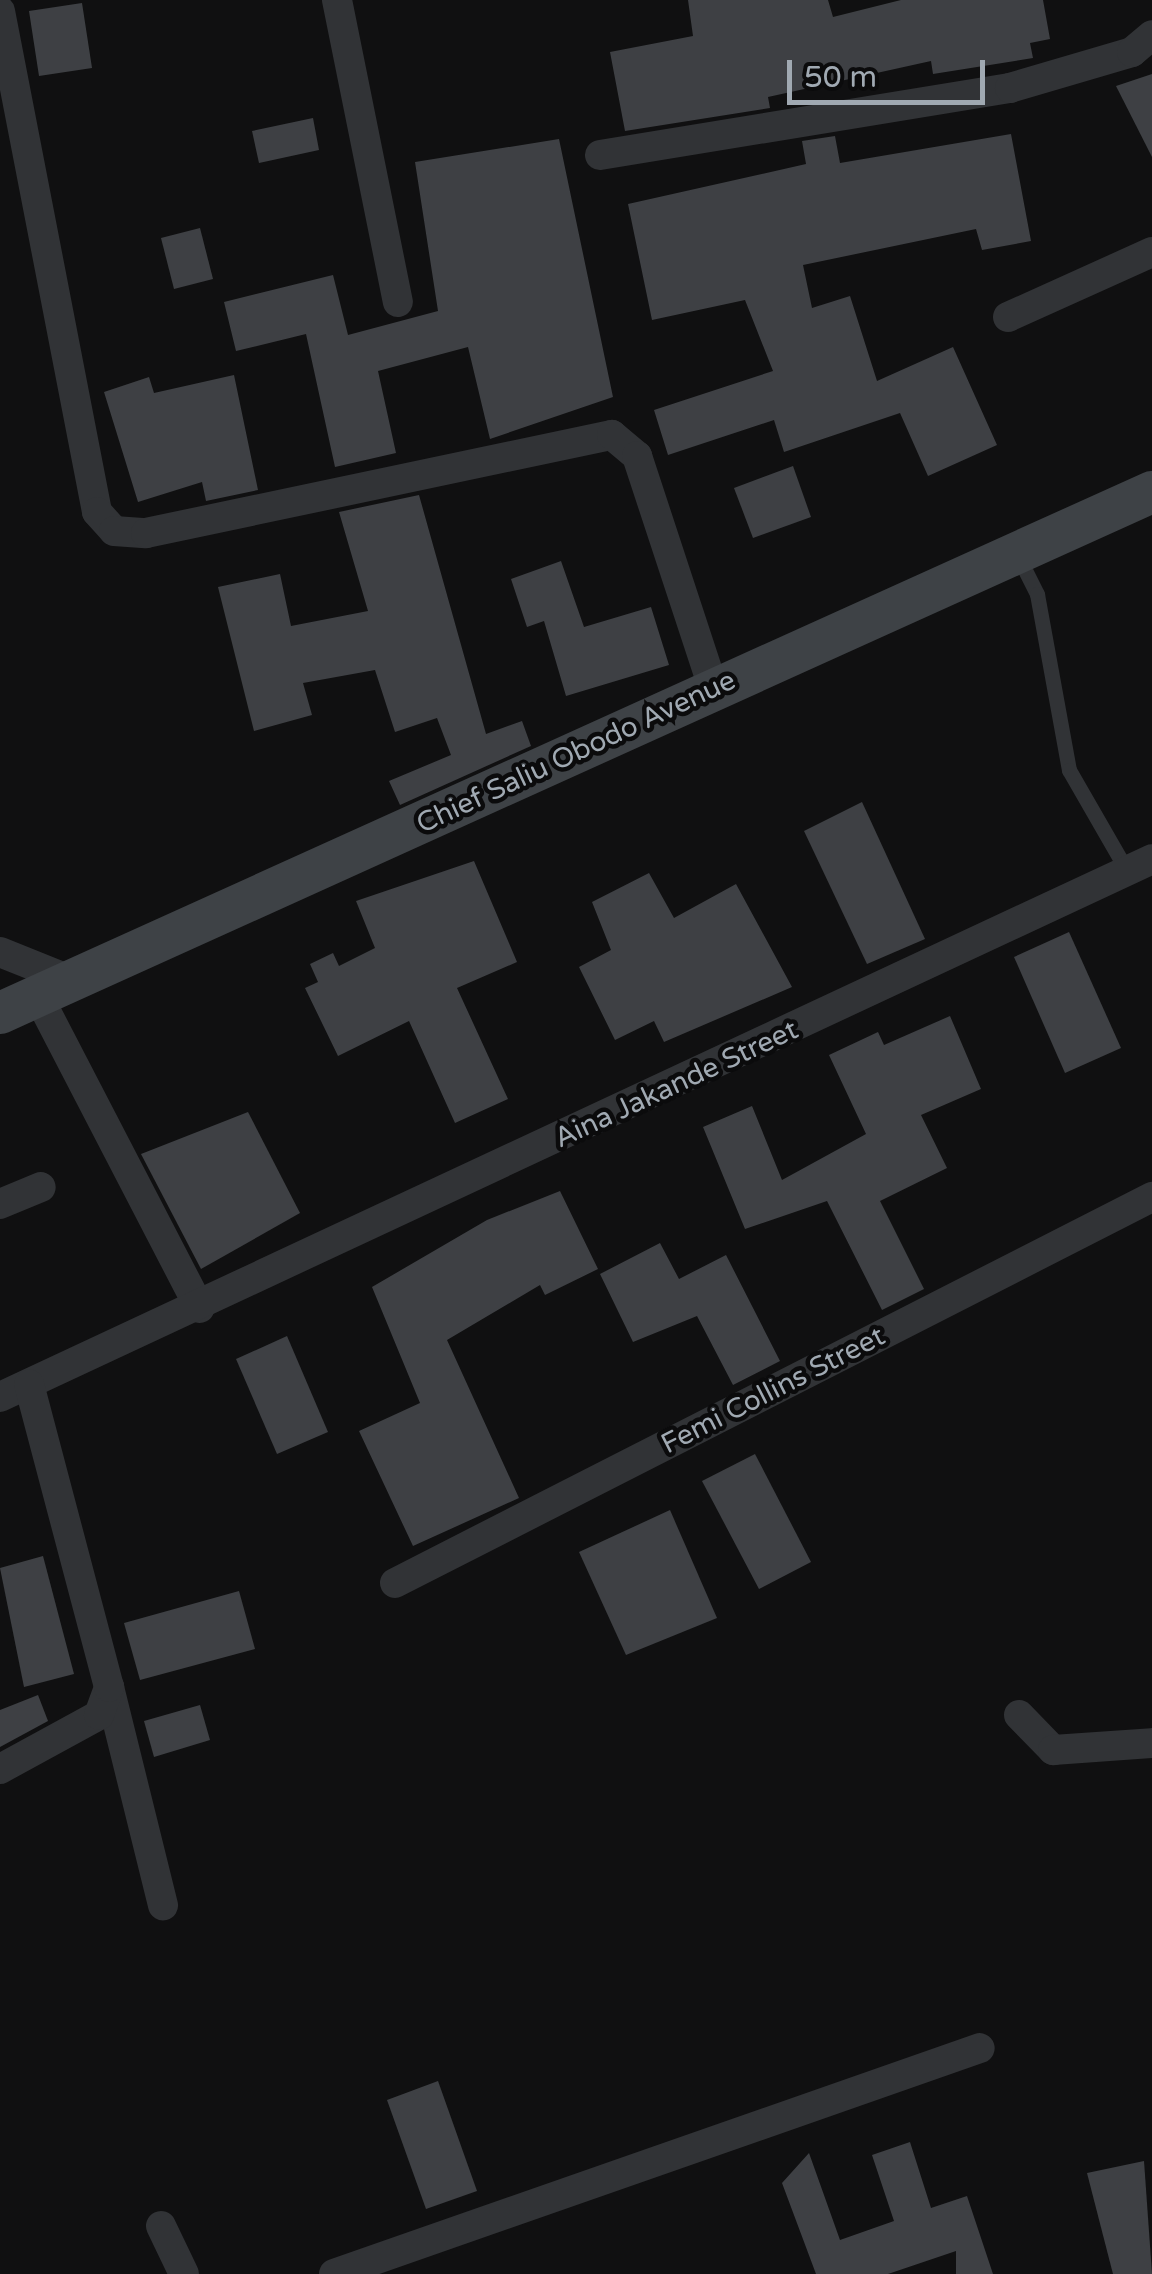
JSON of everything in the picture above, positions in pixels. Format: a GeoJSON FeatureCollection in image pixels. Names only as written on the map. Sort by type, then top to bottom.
{"type":"FeatureCollection","features":[{"type":"Feature","properties":{"kind":"street"},"geometry":{"type":"LineString","coordinates":[[337,0],[398,302]]}},
{"type":"Feature","properties":{"kind":"street"},"geometry":{"type":"LineString","coordinates":[[0,11],[97,512],[114,531],[146,534],[612,435],[637,456],[713,687]]}},
{"type":"Feature","properties":{"kind":"street"},"geometry":{"type":"LineString","coordinates":[[600,155],[1025,84],[1132,52],[1152,35]]}},
{"type":"Feature","properties":{"kind":"street"},"geometry":{"type":"LineString","coordinates":[[1008,317],[1152,252]]}},
{"type":"Feature","properties":{"kind":"street","name":"Chief Saliu Obodo Avenue"},"geometry":{"type":"LineString","coordinates":[[0,1013],[713,687],[1152,492]]}},
{"type":"Feature","properties":{"kind":"street","name":"Aina Jakande Street"},"geometry":{"type":"LineString","coordinates":[[0,1397],[200,1308],[1140,865]]}},
{"type":"Feature","properties":{"kind":"street"},"geometry":{"type":"LineString","coordinates":[[0,952],[57,990],[200,1308]]}},
{"type":"Feature","properties":{"kind":"street"},"geometry":{"type":"LineString","coordinates":[[0,1204],[41,1186]]}},
{"type":"Feature","properties":{"kind":"street","name":"Femi Collins Street"},"geometry":{"type":"LineString","coordinates":[[395,1584],[1152,1197]]}},
{"type":"Feature","properties":{"kind":"street"},"geometry":{"type":"LineString","coordinates":[[29,1384],[164,1905]]}},
{"type":"Feature","properties":{"kind":"street"},"geometry":{"type":"LineString","coordinates":[[0,1769],[99,1715],[109,1687]]}},
{"type":"Feature","properties":{"kind":"street"},"geometry":{"type":"LineString","coordinates":[[1020,1715],[1056,1751],[1152,1743]]}},
{"type":"Feature","properties":{"kind":"street"},"geometry":{"type":"LineString","coordinates":[[334,2274],[980,2048]]}},
{"type":"Feature","properties":{"kind":"street"},"geometry":{"type":"LineString","coordinates":[[161,2226],[184,2274]]}},
{"type":"Feature","properties":{"kind":"lane"},"geometry":{"type":"LineString","coordinates":[[1016,552],[1037,594],[1069,770],[1140,865]]}},
{"type":"Feature","properties":{"kind":"building"},"geometry":{"type":"Polygon","coordinates":[[[688,0],[828,0],[833,17],[901,0],[1043,0],[1050,39],[1030,43],[1033,58],[933,74],[931,61],[768,97],[770,108],[625,131],[610,52],[693,36],[688,0]]]}},
{"type":"Feature","properties":{"kind":"building"},"geometry":{"type":"Polygon","coordinates":[[[82,3],[92,68],[39,76],[29,11],[82,3]]]}},
{"type":"Feature","properties":{"kind":"building"},"geometry":{"type":"Polygon","coordinates":[[[1152,74],[1152,157],[1116,86],[1152,74]]]}},
{"type":"Feature","properties":{"kind":"building"},"geometry":{"type":"Polygon","coordinates":[[[313,118],[319,150],[259,163],[252,131],[313,118]]]}},
{"type":"Feature","properties":{"kind":"building"},"geometry":{"type":"Polygon","coordinates":[[[1011,134],[1031,241],[982,250],[976,229],[803,265],[812,308],[850,296],[877,381],[953,347],[997,445],[928,476],[900,413],[784,452],[774,420],[668,455],[654,410],[773,371],[745,300],[652,320],[628,204],[806,164],[802,141],[835,136],[840,163],[1011,134]]]}},
{"type":"Feature","properties":{"kind":"building"},"geometry":{"type":"Polygon","coordinates":[[[559,139],[613,397],[490,439],[468,347],[378,371],[396,453],[335,467],[306,334],[236,351],[224,302],[333,275],[348,335],[438,311],[415,162],[559,139]]]}},
{"type":"Feature","properties":{"kind":"building"},"geometry":{"type":"Polygon","coordinates":[[[200,228],[213,279],[174,289],[161,238],[200,228]]]}},
{"type":"Feature","properties":{"kind":"building"},"geometry":{"type":"Polygon","coordinates":[[[234,375],[258,490],[206,501],[202,482],[138,502],[104,392],[149,377],[154,393],[234,375]]]}},
{"type":"Feature","properties":{"kind":"building"},"geometry":{"type":"Polygon","coordinates":[[[793,466],[811,517],[753,538],[734,488],[793,466]]]}},
{"type":"Feature","properties":{"kind":"building"},"geometry":{"type":"Polygon","coordinates":[[[419,495],[486,734],[522,721],[531,746],[400,805],[389,781],[451,755],[437,718],[395,732],[375,670],[303,683],[312,715],[254,731],[218,587],[280,574],[291,626],[368,611],[339,512],[419,495]]]}},
{"type":"Feature","properties":{"kind":"building"},"geometry":{"type":"Polygon","coordinates":[[[561,561],[584,627],[651,607],[669,665],[566,696],[544,621],[527,627],[511,579],[561,561]]]}},
{"type":"Feature","properties":{"kind":"building"},"geometry":{"type":"Polygon","coordinates":[[[862,802],[925,939],[867,964],[804,831],[862,802]]]}},
{"type":"Feature","properties":{"kind":"building"},"geometry":{"type":"Polygon","coordinates":[[[474,861],[517,962],[457,988],[508,1099],[455,1123],[409,1021],[338,1056],[305,988],[318,982],[310,964],[333,953],[339,966],[375,948],[356,901],[474,861]]]}},
{"type":"Feature","properties":{"kind":"building"},"geometry":{"type":"Polygon","coordinates":[[[649,873],[674,918],[736,884],[792,987],[664,1042],[654,1021],[615,1040],[579,967],[611,950],[592,902],[649,873]]]}},
{"type":"Feature","properties":{"kind":"building"},"geometry":{"type":"Polygon","coordinates":[[[1069,932],[1121,1048],[1065,1073],[1014,957],[1069,932]]]}},
{"type":"Feature","properties":{"kind":"building"},"geometry":{"type":"Polygon","coordinates":[[[950,1016],[981,1089],[921,1115],[947,1168],[880,1201],[924,1289],[882,1310],[827,1201],[745,1229],[703,1127],[752,1106],[782,1180],[866,1134],[829,1055],[878,1032],[884,1045],[950,1016]]]}},
{"type":"Feature","properties":{"kind":"building"},"geometry":{"type":"Polygon","coordinates":[[[248,1112],[300,1213],[201,1269],[141,1154],[248,1112]]]}},
{"type":"Feature","properties":{"kind":"building"},"geometry":{"type":"Polygon","coordinates":[[[560,1191],[598,1269],[545,1295],[540,1285],[447,1340],[519,1498],[413,1546],[359,1431],[420,1403],[372,1287],[487,1220],[560,1191]]]}},
{"type":"Feature","properties":{"kind":"building"},"geometry":{"type":"Polygon","coordinates":[[[660,1243],[679,1279],[726,1255],[780,1361],[733,1385],[697,1316],[633,1342],[600,1274],[660,1243]]]}},
{"type":"Feature","properties":{"kind":"building"},"geometry":{"type":"Polygon","coordinates":[[[287,1336],[328,1432],[277,1454],[236,1359],[287,1336]]]}},
{"type":"Feature","properties":{"kind":"building"},"geometry":{"type":"Polygon","coordinates":[[[755,1454],[811,1562],[759,1589],[702,1481],[755,1454]]]}},
{"type":"Feature","properties":{"kind":"building"},"geometry":{"type":"Polygon","coordinates":[[[670,1510],[717,1618],[626,1655],[579,1552],[670,1510]]]}},
{"type":"Feature","properties":{"kind":"building"},"geometry":{"type":"Polygon","coordinates":[[[43,1556],[74,1674],[24,1687],[0,1568],[43,1556]]]}},
{"type":"Feature","properties":{"kind":"building"},"geometry":{"type":"Polygon","coordinates":[[[239,1591],[255,1649],[140,1680],[124,1623],[239,1591]]]}},
{"type":"Feature","properties":{"kind":"building"},"geometry":{"type":"Polygon","coordinates":[[[38,1695],[48,1721],[0,1747],[0,1710],[38,1695]]]}},
{"type":"Feature","properties":{"kind":"building"},"geometry":{"type":"Polygon","coordinates":[[[200,1705],[210,1740],[154,1757],[144,1721],[200,1705]]]}},
{"type":"Feature","properties":{"kind":"building"},"geometry":{"type":"Polygon","coordinates":[[[438,2081],[477,2191],[426,2209],[387,2100],[438,2081]]]}},
{"type":"Feature","properties":{"kind":"building"},"geometry":{"type":"Polygon","coordinates":[[[910,2142],[931,2208],[967,2196],[993,2274],[956,2274],[956,2251],[888,2274],[816,2274],[782,2183],[809,2153],[840,2240],[894,2221],[872,2155],[910,2142]]]}},
{"type":"Feature","properties":{"kind":"building"},"geometry":{"type":"Polygon","coordinates":[[[1144,2161],[1152,2274],[1113,2274],[1087,2173],[1144,2161]]]}}]}
